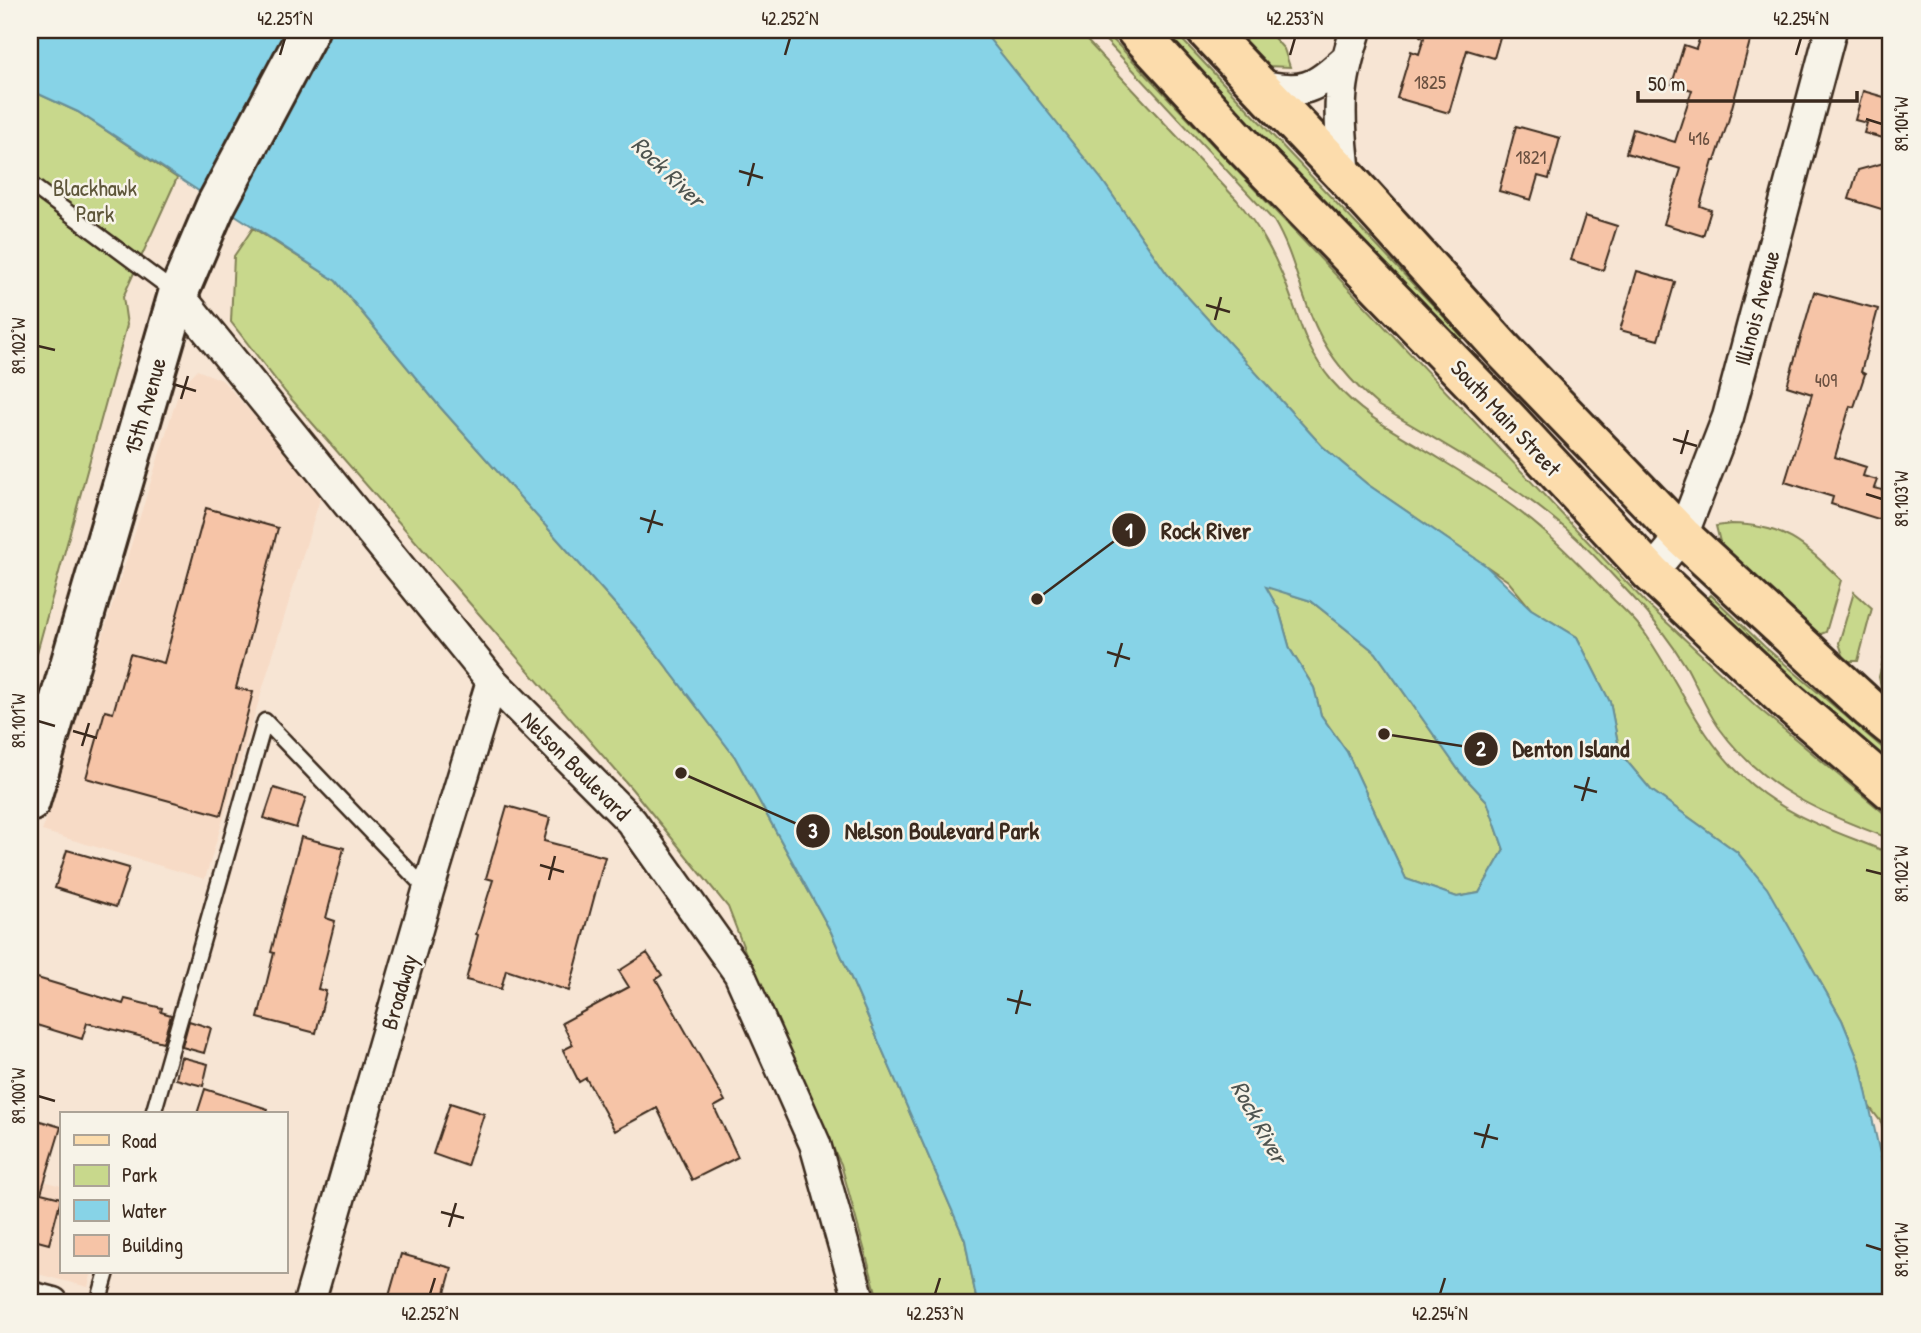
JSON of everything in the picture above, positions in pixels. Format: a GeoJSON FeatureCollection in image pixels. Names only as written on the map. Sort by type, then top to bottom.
{"type":"FeatureCollection","features":[{"type":"Feature","properties":{"kind":"main road","name":"15th Avenue"},"geometry":{"type":"LineString","coordinates":[[30,802],[178,294],[216,205],[309,30]]}},
{"type":"Feature","properties":{"kind":"main road","name":"South Main Street"},"geometry":{"type":"LineString","coordinates":[[1136,30],[1243,146],[1507,418],[1651,573],[1784,699],[1891,790]]}},
{"type":"Feature","properties":{"kind":"main road","name":"South Main Street"},"geometry":{"type":"LineString","coordinates":[[1206,30],[1345,176],[1504,352],[1682,536],[1891,726]]}},
{"type":"Feature","properties":{"kind":"street"},"geometry":{"type":"LineString","coordinates":[[1345,176],[1341,98],[1356,30]]}},
{"type":"Feature","properties":{"kind":"street","name":"Illinois Avenue"},"geometry":{"type":"LineString","coordinates":[[1651,573],[1682,536],[1728,417],[1831,30]]}},
{"type":"Feature","properties":{"kind":"street"},"geometry":{"type":"LineString","coordinates":[[1258,85],[1286,90],[1306,89],[1323,80],[1348,59]]}},
{"type":"Feature","properties":{"kind":"street","name":"Nelson Boulevard"},"geometry":{"type":"LineString","coordinates":[[178,294],[492,681],[631,821],[739,973],[815,1144],[860,1303]]}},
{"type":"Feature","properties":{"kind":"street","name":"Broadway"},"geometry":{"type":"LineString","coordinates":[[309,1303],[428,891],[492,681]]}},
{"type":"Feature","properties":{"kind":"street"},"geometry":{"type":"LineString","coordinates":[[30,1297],[53,1303]]}},
{"type":"Feature","properties":{"kind":"lane"},"geometry":{"type":"LineString","coordinates":[[30,184],[178,294]]}},
{"type":"Feature","properties":{"kind":"lane"},"geometry":{"type":"LineString","coordinates":[[154,1112],[265,721],[428,891]]}},
{"type":"Feature","properties":{"kind":"lane"},"geometry":{"type":"LineString","coordinates":[[99,1303],[106,1274]]}},
{"type":"Feature","properties":{"kind":"shaded area"},"geometry":{"type":"Polygon","coordinates":[[[197,370],[222,380],[322,492],[205,879],[42,831],[180,388],[197,370]]]}},
{"type":"Feature","properties":{"kind":"shaded area"},"geometry":{"type":"Polygon","coordinates":[[[30,1177],[60,1186],[60,1274],[91,1274],[88,1287],[30,1272],[30,1177]]]}},
{"type":"Feature","properties":{"kind":"green space"},"geometry":{"type":"Polygon","coordinates":[[[982,30],[1077,30],[1237,200],[1267,243],[1313,354],[1332,381],[1359,407],[1511,506],[1564,549],[1640,627],[1713,743],[1742,776],[1776,803],[1794,813],[1891,854],[1891,1160],[1881,1122],[1869,1106],[1860,1064],[1842,1020],[1767,889],[1737,852],[1651,790],[1620,753],[1610,702],[1577,637],[1531,609],[1508,581],[1367,484],[1322,446],[1167,274],[1102,180],[982,30]]]}},
{"type":"Feature","properties":{"kind":"green space"},"geometry":{"type":"Polygon","coordinates":[[[1096,30],[1104,30],[1645,602],[1756,706],[1891,819],[1891,839],[1818,809],[1797,798],[1756,769],[1715,722],[1687,668],[1661,630],[1583,544],[1521,494],[1475,463],[1379,406],[1360,389],[1344,372],[1324,342],[1274,221],[1096,30]]]}},
{"type":"Feature","properties":{"kind":"green space"},"geometry":{"type":"Polygon","coordinates":[[[1158,30],[1173,30],[1463,337],[1459,341],[1427,315],[1158,30]]]}},
{"type":"Feature","properties":{"kind":"green space"},"geometry":{"type":"Polygon","coordinates":[[[1227,30],[1267,30],[1284,49],[1290,67],[1266,66],[1227,30]]]}},
{"type":"Feature","properties":{"kind":"green space","name":"Blackhawk Park"},"geometry":{"type":"Polygon","coordinates":[[[30,90],[78,112],[177,178],[123,297],[127,325],[30,678],[30,90]]]}},
{"type":"Feature","properties":{"kind":"green space"},"geometry":{"type":"Polygon","coordinates":[[[253,228],[336,281],[440,407],[640,632],[735,757],[831,932],[965,1240],[977,1303],[879,1303],[841,1164],[780,1042],[728,907],[631,788],[286,393],[231,322],[234,256],[253,228]]]}},
{"type":"Feature","properties":{"kind":"green space"},"geometry":{"type":"Polygon","coordinates":[[[1731,524],[1766,528],[1792,539],[1816,556],[1841,580],[1826,632],[1813,637],[1721,546],[1716,526],[1731,524]]]}},
{"type":"Feature","properties":{"kind":"green space"},"geometry":{"type":"Polygon","coordinates":[[[1265,586],[1311,601],[1376,653],[1460,772],[1487,801],[1504,850],[1479,893],[1457,897],[1406,879],[1347,752],[1321,715],[1314,688],[1290,649],[1279,610],[1265,586]]]}},
{"type":"Feature","properties":{"kind":"green space"},"geometry":{"type":"Polygon","coordinates":[[[1854,592],[1872,608],[1858,661],[1845,661],[1839,643],[1854,592]]]}},
{"type":"Feature","properties":{"kind":"green space"},"geometry":{"type":"Polygon","coordinates":[[[1711,595],[1765,647],[1891,755],[1891,769],[1703,603],[1711,595]]]}},
{"type":"Feature","properties":{"kind":"green space"},"geometry":{"type":"Polygon","coordinates":[[[1891,628],[1891,706],[1884,700],[1879,677],[1891,628]]]}},
{"type":"Feature","properties":{"kind":"water"},"geometry":{"type":"Polygon","coordinates":[[[30,30],[982,30],[1102,180],[1167,274],[1322,446],[1367,484],[1485,565],[1531,609],[1577,637],[1610,702],[1620,753],[1651,790],[1737,852],[1767,888],[1842,1020],[1860,1064],[1891,1203],[1891,1303],[977,1303],[965,1240],[831,932],[735,757],[640,632],[440,407],[336,281],[78,112],[30,90],[30,30]],[[1266,587],[1279,610],[1290,649],[1314,688],[1321,715],[1347,752],[1406,879],[1457,897],[1479,893],[1504,850],[1487,801],[1460,772],[1376,653],[1311,601],[1266,587]]]}},
{"type":"Feature","properties":{"kind":"building"},"geometry":{"type":"Polygon","coordinates":[[[1421,30],[1502,30],[1494,58],[1467,50],[1449,113],[1397,98],[1411,51],[1419,54],[1424,38],[1420,36],[1421,30]]]}},
{"type":"Feature","properties":{"kind":"building"},"geometry":{"type":"Polygon","coordinates":[[[1702,30],[1753,30],[1728,122],[1700,206],[1711,210],[1703,236],[1664,224],[1681,169],[1626,153],[1633,129],[1675,142],[1692,90],[1672,84],[1684,45],[1696,49],[1702,30]]]}},
{"type":"Feature","properties":{"kind":"building"},"geometry":{"type":"Polygon","coordinates":[[[1863,91],[1891,99],[1891,140],[1864,133],[1867,123],[1855,120],[1863,91]]]}},
{"type":"Feature","properties":{"kind":"building"},"geometry":{"type":"Polygon","coordinates":[[[1516,126],[1560,138],[1549,179],[1538,176],[1531,200],[1499,191],[1516,126]]]}},
{"type":"Feature","properties":{"kind":"building"},"geometry":{"type":"Polygon","coordinates":[[[1891,161],[1891,212],[1849,199],[1858,170],[1891,161]]]}},
{"type":"Feature","properties":{"kind":"building"},"geometry":{"type":"Polygon","coordinates":[[[1585,216],[1617,226],[1603,270],[1571,260],[1585,216]]]}},
{"type":"Feature","properties":{"kind":"building"},"geometry":{"type":"Polygon","coordinates":[[[1637,271],[1675,282],[1658,340],[1620,330],[1637,271]]]}},
{"type":"Feature","properties":{"kind":"building"},"geometry":{"type":"Polygon","coordinates":[[[1814,292],[1878,309],[1861,372],[1865,374],[1854,407],[1850,406],[1835,457],[1866,467],[1863,476],[1877,480],[1874,488],[1891,492],[1891,523],[1831,504],[1833,497],[1785,482],[1812,394],[1787,386],[1814,292]]]}},
{"type":"Feature","properties":{"kind":"building"},"geometry":{"type":"Polygon","coordinates":[[[206,508],[278,528],[236,688],[253,692],[221,815],[86,778],[105,711],[113,713],[130,654],[164,663],[206,508]]]}},
{"type":"Feature","properties":{"kind":"building"},"geometry":{"type":"Polygon","coordinates":[[[274,788],[306,798],[296,828],[264,818],[274,788]]]}},
{"type":"Feature","properties":{"kind":"building"},"geometry":{"type":"Polygon","coordinates":[[[507,806],[550,818],[544,841],[605,857],[569,991],[506,970],[501,989],[466,980],[478,935],[476,934],[493,880],[486,878],[507,806]]]}},
{"type":"Feature","properties":{"kind":"building"},"geometry":{"type":"Polygon","coordinates":[[[301,837],[344,848],[326,918],[335,921],[318,989],[326,991],[316,1033],[258,1018],[274,953],[271,952],[301,837]]]}},
{"type":"Feature","properties":{"kind":"building"},"geometry":{"type":"Polygon","coordinates":[[[67,850],[129,868],[116,907],[55,888],[67,850]]]}},
{"type":"Feature","properties":{"kind":"building"},"geometry":{"type":"Polygon","coordinates":[[[647,953],[662,975],[656,979],[725,1101],[714,1107],[738,1157],[692,1180],[657,1108],[615,1131],[586,1078],[579,1082],[563,1050],[573,1045],[562,1023],[629,987],[619,971],[647,953]]]}},
{"type":"Feature","properties":{"kind":"building"},"geometry":{"type":"Polygon","coordinates":[[[34,977],[123,1004],[125,999],[162,1008],[161,1012],[171,1015],[163,1042],[87,1023],[82,1039],[30,1023],[30,992],[34,977]]]}},
{"type":"Feature","properties":{"kind":"building"},"geometry":{"type":"Polygon","coordinates":[[[189,1021],[211,1028],[204,1053],[182,1047],[189,1021]]]}},
{"type":"Feature","properties":{"kind":"building"},"geometry":{"type":"Polygon","coordinates":[[[181,1057],[208,1064],[203,1086],[176,1079],[181,1057]]]}},
{"type":"Feature","properties":{"kind":"building"},"geometry":{"type":"Polygon","coordinates":[[[205,1089],[268,1109],[267,1112],[198,1112],[205,1089]]]}},
{"type":"Feature","properties":{"kind":"building"},"geometry":{"type":"Polygon","coordinates":[[[450,1103],[484,1114],[467,1166],[433,1154],[450,1103]]]}},
{"type":"Feature","properties":{"kind":"building"},"geometry":{"type":"Polygon","coordinates":[[[30,1118],[60,1127],[41,1193],[60,1198],[60,1202],[49,1244],[30,1239],[30,1118]]]}},
{"type":"Feature","properties":{"kind":"building"},"geometry":{"type":"Polygon","coordinates":[[[401,1254],[452,1268],[442,1303],[387,1303],[401,1254]]]}},
{"type":"Feature","properties":{"kind":"place","name":"Rock River"},"geometry":{"type":"Point","coordinates":[1037,599]}},
{"type":"Feature","properties":{"kind":"place","name":"Denton Island"},"geometry":{"type":"Point","coordinates":[1384,734]}},
{"type":"Feature","properties":{"kind":"place","name":"Nelson Boulevard Park"},"geometry":{"type":"Point","coordinates":[681,773]}}]}
